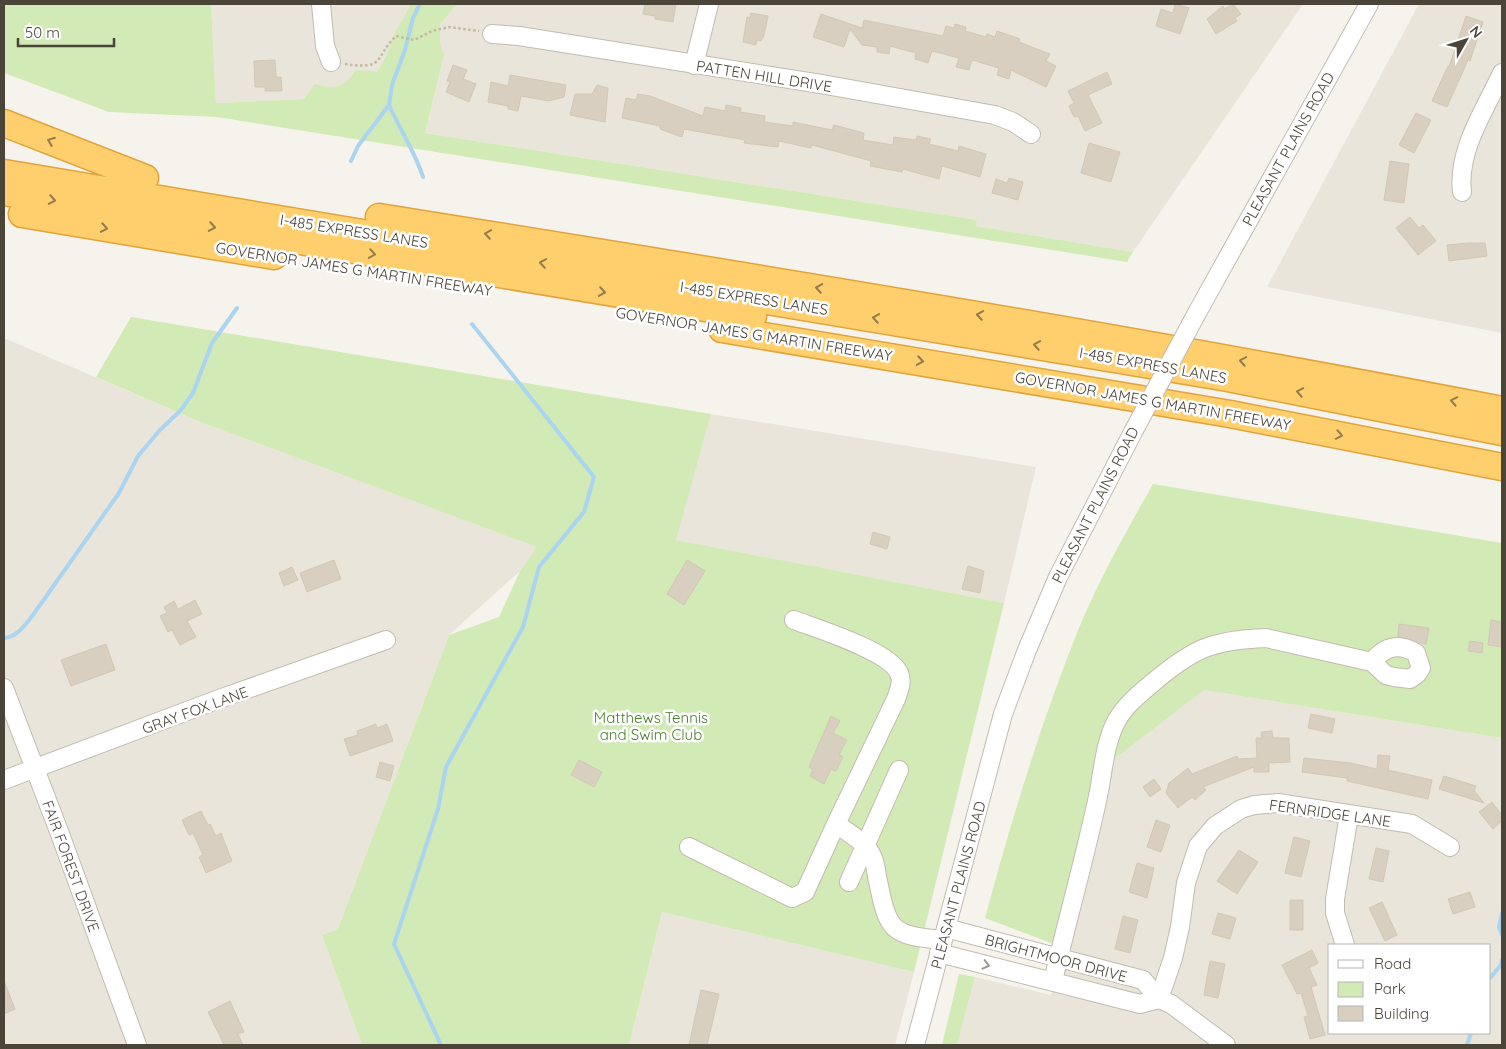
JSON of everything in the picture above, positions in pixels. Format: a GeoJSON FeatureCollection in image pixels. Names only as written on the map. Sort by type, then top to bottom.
{"type":"FeatureCollection","features":[{"type":"Feature","properties":{"kind":"highway"},"geometry":{"type":"LineString","coordinates":[[4,123],[145,178]]}},
{"type":"Feature","properties":{"kind":"highway"},"geometry":{"type":"LineString","coordinates":[[4,155],[727,273],[1260,364],[1502,410]]}},
{"type":"Feature","properties":{"kind":"highway","name":"I-485 EXPRESS LANES"},"geometry":{"type":"LineString","coordinates":[[4,174],[1228,378],[1502,432]]}},
{"type":"Feature","properties":{"kind":"highway","name":"I-485 EXPRESS LANES"},"geometry":{"type":"LineString","coordinates":[[4,192],[1154,382],[1502,448]]}},
{"type":"Feature","properties":{"kind":"highway","name":"GOVERNOR JAMES G MARTIN FREEWAY"},"geometry":{"type":"LineString","coordinates":[[4,211],[998,374],[1230,414],[1502,467]]}},
{"type":"Feature","properties":{"kind":"highway"},"geometry":{"type":"LineString","coordinates":[[584,270],[727,273]]}},
{"type":"Feature","properties":{"kind":"highway"},"geometry":{"type":"LineString","coordinates":[[1058,366],[1230,414]]}},
{"type":"Feature","properties":{"kind":"street"},"geometry":{"type":"LineString","coordinates":[[321,4],[325,46],[331,62]]}},
{"type":"Feature","properties":{"kind":"street"},"geometry":{"type":"LineString","coordinates":[[694,65],[710,4]]}},
{"type":"Feature","properties":{"kind":"street","name":"PLEASANT PLAINS ROAD"},"geometry":{"type":"LineString","coordinates":[[915,1045],[1003,714],[1027,650],[1058,577],[1198,312],[1369,4]]}},
{"type":"Feature","properties":{"kind":"street","name":"PATTEN HILL DRIVE"},"geometry":{"type":"LineString","coordinates":[[492,34],[529,37],[694,65],[812,82],[995,115],[1013,122],[1031,134]]}},
{"type":"Feature","properties":{"kind":"street"},"geometry":{"type":"LineString","coordinates":[[1462,192],[1461,180],[1466,151],[1502,73]]}},
{"type":"Feature","properties":{"kind":"street"},"geometry":{"type":"LineString","coordinates":[[689,847],[792,898],[805,892],[896,699],[902,682],[896,667],[888,659],[794,620]]}},
{"type":"Feature","properties":{"kind":"street"},"geometry":{"type":"LineString","coordinates":[[1053,981],[1097,801],[1109,742],[1116,722],[1138,695],[1186,656],[1227,641],[1266,638],[1372,662]]}},
{"type":"Feature","properties":{"kind":"street","name":"GRAY FOX LANE"},"geometry":{"type":"LineString","coordinates":[[4,780],[35,770],[219,699],[386,640]]}},
{"type":"Feature","properties":{"kind":"street","name":"FAIR FOREST DRIVE"},"geometry":{"type":"LineString","coordinates":[[4,688],[137,1045]]}},
{"type":"Feature","properties":{"kind":"street"},"geometry":{"type":"LineString","coordinates":[[849,882],[899,770]]}},
{"type":"Feature","properties":{"kind":"street","name":"FERNRIDGE LANE"},"geometry":{"type":"LineString","coordinates":[[1159,999],[1180,927],[1190,864],[1198,846],[1215,826],[1241,809],[1265,803],[1412,824],[1450,847]]}},
{"type":"Feature","properties":{"kind":"street"},"geometry":{"type":"LineString","coordinates":[[1345,944],[1336,912],[1335,899],[1349,815]]}},
{"type":"Feature","properties":{"kind":"street"},"geometry":{"type":"LineString","coordinates":[[836,824],[865,845],[873,858],[885,913],[893,927],[910,937],[942,941]]}},
{"type":"Feature","properties":{"kind":"street","name":"BRIGHTMOOR DRIVE"},"geometry":{"type":"LineString","coordinates":[[942,941],[1058,958],[1143,980],[1159,999],[1171,1004],[1226,1045]]}},
{"type":"Feature","properties":{"kind":"street","name":"BRIGHTMOOR DRIVE"},"geometry":{"type":"LineString","coordinates":[[942,941],[1053,981],[1140,1004],[1159,999]]}},
{"type":"Feature","properties":{"kind":"path"},"geometry":{"type":"LineString","coordinates":[[331,62],[362,66],[370,65],[383,56],[393,38],[403,37],[410,40],[449,27],[492,34]]}},
{"type":"Feature","properties":{"kind":"shaded area"},"geometry":{"type":"Polygon","coordinates":[[[211,4],[411,4],[395,32],[386,56],[377,72],[351,78],[341,86],[327,89],[304,99],[216,103],[211,4]]]}},
{"type":"Feature","properties":{"kind":"shaded area"},"geometry":{"type":"Polygon","coordinates":[[[457,4],[1303,4],[1133,252],[976,226],[977,220],[425,133],[444,55],[440,43],[440,23],[457,4]]]}},
{"type":"Feature","properties":{"kind":"shaded area"},"geometry":{"type":"Polygon","coordinates":[[[1419,4],[1502,4],[1502,333],[1267,287],[1419,4]]]}},
{"type":"Feature","properties":{"kind":"shaded area"},"geometry":{"type":"Polygon","coordinates":[[[4,338],[198,421],[538,547],[520,571],[449,635],[338,929],[322,935],[362,1045],[4,1045],[4,338]]]}},
{"type":"Feature","properties":{"kind":"shaded area"},"geometry":{"type":"Polygon","coordinates":[[[711,414],[1036,467],[1004,603],[675,540],[711,414]]]}},
{"type":"Feature","properties":{"kind":"shaded area"},"geometry":{"type":"Polygon","coordinates":[[[1204,690],[1502,738],[1502,1045],[957,1045],[975,977],[1051,995],[1067,949],[1112,761],[1204,690]]]}},
{"type":"Feature","properties":{"kind":"shaded area"},"geometry":{"type":"Polygon","coordinates":[[[662,912],[914,972],[895,1045],[629,1045],[662,912]]]}},
{"type":"Feature","properties":{"kind":"green space"},"geometry":{"type":"Polygon","coordinates":[[[4,4],[211,4],[216,103],[304,99],[315,84],[333,87],[347,81],[355,70],[377,72],[386,56],[395,32],[411,4],[457,4],[440,24],[440,43],[444,55],[425,133],[977,220],[976,226],[1133,252],[1127,262],[217,117],[109,112],[4,73],[4,4]]]}},
{"type":"Feature","properties":{"kind":"green space","name":"Matthews Tennis and Swim Club"},"geometry":{"type":"Polygon","coordinates":[[[131,317],[711,414],[676,540],[1004,603],[914,972],[662,912],[629,1045],[362,1045],[322,935],[338,929],[449,635],[499,617],[520,571],[537,547],[198,421],[96,377],[131,317]]]}},
{"type":"Feature","properties":{"kind":"green space"},"geometry":{"type":"Polygon","coordinates":[[[1153,484],[1502,543],[1502,738],[1204,690],[1112,761],[1067,949],[985,918],[1027,774],[1063,668],[1094,595],[1153,484]]]}},
{"type":"Feature","properties":{"kind":"green space"},"geometry":{"type":"Polygon","coordinates":[[[959,974],[975,977],[957,1045],[942,1045],[959,974]]]}},
{"type":"Feature","properties":{"kind":"building"},"geometry":{"type":"Polygon","coordinates":[[[645,4],[676,4],[673,22],[655,19],[655,16],[643,14],[645,4]]]}},
{"type":"Feature","properties":{"kind":"building"},"geometry":{"type":"Polygon","coordinates":[[[1175,4],[1189,8],[1180,34],[1156,26],[1161,9],[1173,13],[1175,4]]]}},
{"type":"Feature","properties":{"kind":"building"},"geometry":{"type":"Polygon","coordinates":[[[1233,4],[1241,14],[1235,18],[1237,21],[1216,34],[1207,19],[1223,6],[1224,9],[1233,4]]]}},
{"type":"Feature","properties":{"kind":"building"},"geometry":{"type":"Polygon","coordinates":[[[751,13],[768,16],[764,35],[761,41],[757,40],[756,45],[743,42],[747,17],[750,18],[751,13]]]}},
{"type":"Feature","properties":{"kind":"building"},"geometry":{"type":"Polygon","coordinates":[[[821,14],[862,28],[864,20],[943,36],[946,26],[954,28],[955,24],[966,27],[965,31],[986,37],[987,34],[995,37],[997,31],[1020,39],[1019,42],[1050,54],[1046,61],[1056,66],[1046,87],[1011,70],[1009,79],[997,75],[999,68],[972,60],[969,70],[956,67],[959,58],[932,51],[928,63],[915,59],[916,53],[890,46],[889,54],[877,52],[877,47],[862,45],[850,29],[844,47],[813,37],[821,14]]]}},
{"type":"Feature","properties":{"kind":"building"},"geometry":{"type":"Polygon","coordinates":[[[1466,16],[1483,22],[1470,61],[1468,60],[1447,107],[1432,101],[1449,67],[1466,16]]]}},
{"type":"Feature","properties":{"kind":"building"},"geometry":{"type":"Polygon","coordinates":[[[275,60],[276,77],[281,77],[282,91],[265,91],[265,87],[255,87],[254,61],[275,60]]]}},
{"type":"Feature","properties":{"kind":"building"},"geometry":{"type":"Polygon","coordinates":[[[453,65],[467,70],[463,79],[476,84],[469,102],[446,92],[450,82],[447,81],[453,65]]]}},
{"type":"Feature","properties":{"kind":"building"},"geometry":{"type":"Polygon","coordinates":[[[1107,72],[1112,84],[1088,95],[1102,123],[1085,131],[1078,116],[1074,117],[1069,106],[1074,103],[1068,91],[1107,72]]]}},
{"type":"Feature","properties":{"kind":"building"},"geometry":{"type":"Polygon","coordinates":[[[510,75],[566,85],[564,97],[549,101],[521,96],[518,111],[508,109],[508,106],[488,102],[491,82],[508,86],[510,75]]]}},
{"type":"Feature","properties":{"kind":"building"},"geometry":{"type":"Polygon","coordinates":[[[597,85],[608,88],[605,122],[570,115],[575,94],[592,94],[597,85]]]}},
{"type":"Feature","properties":{"kind":"building"},"geometry":{"type":"Polygon","coordinates":[[[638,94],[650,96],[703,116],[705,107],[725,111],[726,105],[741,108],[740,112],[765,116],[764,122],[793,126],[793,122],[832,130],[834,125],[864,133],[863,140],[893,145],[894,137],[916,140],[917,136],[931,139],[929,144],[958,151],[959,146],[986,154],[980,177],[942,166],[939,179],[903,169],[902,172],[870,166],[871,161],[812,145],[811,148],[779,141],[778,147],[744,143],[745,140],[684,129],[682,137],[660,129],[660,126],[622,118],[626,98],[636,100],[638,94]]]}},
{"type":"Feature","properties":{"kind":"building"},"geometry":{"type":"Polygon","coordinates":[[[1416,113],[1431,120],[1414,153],[1399,145],[1416,113]]]}},
{"type":"Feature","properties":{"kind":"building"},"geometry":{"type":"Polygon","coordinates":[[[1089,143],[1120,152],[1111,182],[1081,173],[1089,143]]]}},
{"type":"Feature","properties":{"kind":"building"},"geometry":{"type":"Polygon","coordinates":[[[1390,161],[1409,164],[1404,203],[1384,200],[1390,161]]]}},
{"type":"Feature","properties":{"kind":"building"},"geometry":{"type":"Polygon","coordinates":[[[1009,178],[1023,182],[1018,200],[992,193],[996,179],[1007,183],[1009,178]]]}},
{"type":"Feature","properties":{"kind":"building"},"geometry":{"type":"Polygon","coordinates":[[[1410,217],[1419,228],[1423,225],[1436,241],[1418,255],[1396,228],[1410,217]]]}},
{"type":"Feature","properties":{"kind":"building"},"geometry":{"type":"Polygon","coordinates":[[[1485,243],[1487,256],[1449,261],[1447,245],[1485,243]]]}},
{"type":"Feature","properties":{"kind":"building"},"geometry":{"type":"Polygon","coordinates":[[[873,532],[890,537],[887,549],[870,544],[873,532]]]}},
{"type":"Feature","properties":{"kind":"building"},"geometry":{"type":"Polygon","coordinates":[[[334,560],[341,579],[307,592],[300,573],[334,560]]]}},
{"type":"Feature","properties":{"kind":"building"},"geometry":{"type":"Polygon","coordinates":[[[687,560],[705,571],[684,605],[667,594],[687,560]]]}},
{"type":"Feature","properties":{"kind":"building"},"geometry":{"type":"Polygon","coordinates":[[[968,566],[984,571],[980,593],[962,589],[968,566]]]}},
{"type":"Feature","properties":{"kind":"building"},"geometry":{"type":"Polygon","coordinates":[[[292,567],[298,580],[284,586],[279,573],[292,567]]]}},
{"type":"Feature","properties":{"kind":"building"},"geometry":{"type":"Polygon","coordinates":[[[195,600],[202,614],[187,621],[196,637],[180,645],[172,630],[168,632],[160,616],[167,613],[164,607],[174,601],[178,609],[195,600]]]}},
{"type":"Feature","properties":{"kind":"building"},"geometry":{"type":"Polygon","coordinates":[[[1491,620],[1502,622],[1502,647],[1488,645],[1491,620]]]}},
{"type":"Feature","properties":{"kind":"building"},"geometry":{"type":"Polygon","coordinates":[[[1399,624],[1429,628],[1426,644],[1398,637],[1399,624]]]}},
{"type":"Feature","properties":{"kind":"building"},"geometry":{"type":"Polygon","coordinates":[[[1470,641],[1483,643],[1482,653],[1468,651],[1470,641]]]}},
{"type":"Feature","properties":{"kind":"building"},"geometry":{"type":"Polygon","coordinates":[[[106,644],[115,670],[71,686],[61,660],[106,644]]]}},
{"type":"Feature","properties":{"kind":"building"},"geometry":{"type":"Polygon","coordinates":[[[1311,714],[1335,719],[1332,733],[1308,728],[1311,714]]]}},
{"type":"Feature","properties":{"kind":"building"},"geometry":{"type":"Polygon","coordinates":[[[831,716],[840,721],[833,733],[847,740],[839,755],[843,757],[836,771],[831,769],[824,784],[810,776],[813,769],[809,767],[831,716]]]}},
{"type":"Feature","properties":{"kind":"building"},"geometry":{"type":"Polygon","coordinates":[[[376,724],[377,728],[387,724],[393,741],[350,756],[344,739],[358,735],[357,731],[376,724]]]}},
{"type":"Feature","properties":{"kind":"building"},"geometry":{"type":"Polygon","coordinates":[[[1272,731],[1273,738],[1289,738],[1290,762],[1269,763],[1269,772],[1254,772],[1254,767],[1203,787],[1206,790],[1195,800],[1192,797],[1178,808],[1166,793],[1169,783],[1188,768],[1192,774],[1237,756],[1238,759],[1257,758],[1256,738],[1262,738],[1261,732],[1272,731]]]}},
{"type":"Feature","properties":{"kind":"building"},"geometry":{"type":"Polygon","coordinates":[[[1378,755],[1390,756],[1388,770],[1432,780],[1428,799],[1347,781],[1347,778],[1302,772],[1304,758],[1351,763],[1377,769],[1378,755]]]}},
{"type":"Feature","properties":{"kind":"building"},"geometry":{"type":"Polygon","coordinates":[[[579,760],[602,772],[594,787],[571,775],[579,760]]]}},
{"type":"Feature","properties":{"kind":"building"},"geometry":{"type":"Polygon","coordinates":[[[380,762],[394,766],[390,781],[376,777],[380,762]]]}},
{"type":"Feature","properties":{"kind":"building"},"geometry":{"type":"Polygon","coordinates":[[[1444,776],[1476,786],[1474,790],[1484,803],[1439,789],[1444,776]]]}},
{"type":"Feature","properties":{"kind":"building"},"geometry":{"type":"Polygon","coordinates":[[[1154,779],[1161,789],[1150,797],[1143,787],[1154,779]]]}},
{"type":"Feature","properties":{"kind":"building"},"geometry":{"type":"Polygon","coordinates":[[[1492,802],[1502,815],[1502,821],[1493,829],[1479,812],[1492,802]]]}},
{"type":"Feature","properties":{"kind":"building"},"geometry":{"type":"Polygon","coordinates":[[[201,811],[216,836],[221,833],[232,861],[206,873],[199,857],[203,855],[193,833],[189,835],[182,820],[201,811]]]}},
{"type":"Feature","properties":{"kind":"building"},"geometry":{"type":"Polygon","coordinates":[[[1156,820],[1170,825],[1161,852],[1147,847],[1156,820]]]}},
{"type":"Feature","properties":{"kind":"building"},"geometry":{"type":"Polygon","coordinates":[[[1294,837],[1310,841],[1301,877],[1285,873],[1294,837]]]}},
{"type":"Feature","properties":{"kind":"building"},"geometry":{"type":"Polygon","coordinates":[[[1376,848],[1389,851],[1383,882],[1369,879],[1376,848]]]}},
{"type":"Feature","properties":{"kind":"building"},"geometry":{"type":"Polygon","coordinates":[[[1239,850],[1258,862],[1237,894],[1217,881],[1239,850]]]}},
{"type":"Feature","properties":{"kind":"building"},"geometry":{"type":"Polygon","coordinates":[[[1137,863],[1154,868],[1147,898],[1129,892],[1137,863]]]}},
{"type":"Feature","properties":{"kind":"building"},"geometry":{"type":"Polygon","coordinates":[[[1470,892],[1475,907],[1453,914],[1448,899],[1470,892]]]}},
{"type":"Feature","properties":{"kind":"building"},"geometry":{"type":"Polygon","coordinates":[[[1290,900],[1303,900],[1303,930],[1290,930],[1290,900]]]}},
{"type":"Feature","properties":{"kind":"building"},"geometry":{"type":"Polygon","coordinates":[[[1382,902],[1397,935],[1385,941],[1369,908],[1382,902]]]}},
{"type":"Feature","properties":{"kind":"building"},"geometry":{"type":"Polygon","coordinates":[[[1218,913],[1236,918],[1230,939],[1212,934],[1218,913]]]}},
{"type":"Feature","properties":{"kind":"building"},"geometry":{"type":"Polygon","coordinates":[[[1123,916],[1138,920],[1130,953],[1115,949],[1123,916]]]}},
{"type":"Feature","properties":{"kind":"building"},"geometry":{"type":"Polygon","coordinates":[[[1312,950],[1318,963],[1309,968],[1317,985],[1311,987],[1325,1035],[1310,1039],[1304,1017],[1308,1016],[1301,993],[1297,994],[1282,965],[1312,950]]]}},
{"type":"Feature","properties":{"kind":"building"},"geometry":{"type":"Polygon","coordinates":[[[1210,961],[1225,964],[1218,998],[1204,995],[1210,961]]]}},
{"type":"Feature","properties":{"kind":"building"},"geometry":{"type":"Polygon","coordinates":[[[4,981],[15,1009],[4,1014],[4,981]]]}},
{"type":"Feature","properties":{"kind":"building"},"geometry":{"type":"Polygon","coordinates":[[[701,990],[719,994],[707,1045],[689,1045],[701,990]]]}},
{"type":"Feature","properties":{"kind":"building"},"geometry":{"type":"Polygon","coordinates":[[[230,1001],[244,1032],[238,1034],[243,1045],[224,1045],[208,1012],[230,1001]]]}},
{"type":"Feature","properties":{"kind":"waterway"},"geometry":{"type":"LineString","coordinates":[[351,161],[358,146],[389,105],[392,85],[405,50],[413,18],[420,4]]}},
{"type":"Feature","properties":{"kind":"waterway"},"geometry":{"type":"LineString","coordinates":[[389,105],[423,177]]}},
{"type":"Feature","properties":{"kind":"waterway"},"geometry":{"type":"LineString","coordinates":[[4,638],[17,633],[33,615],[119,493],[138,456],[160,430],[180,411],[193,393],[212,343],[237,308]]}},
{"type":"Feature","properties":{"kind":"waterway"},"geometry":{"type":"LineString","coordinates":[[441,1045],[394,944],[438,809],[446,767],[523,627],[539,567],[584,512],[594,477],[472,324]]}},
{"type":"Feature","properties":{"kind":"waterway"},"geometry":{"type":"LineString","coordinates":[[1502,913],[1499,927],[1502,935]]}},
{"type":"Feature","properties":{"kind":"waterway"},"geometry":{"type":"LineString","coordinates":[[1491,977],[1501,965],[1502,960]]}},
{"type":"Feature","properties":{"kind":"waterway"},"geometry":{"type":"LineString","coordinates":[[1467,1045],[1471,1034]]}}]}
